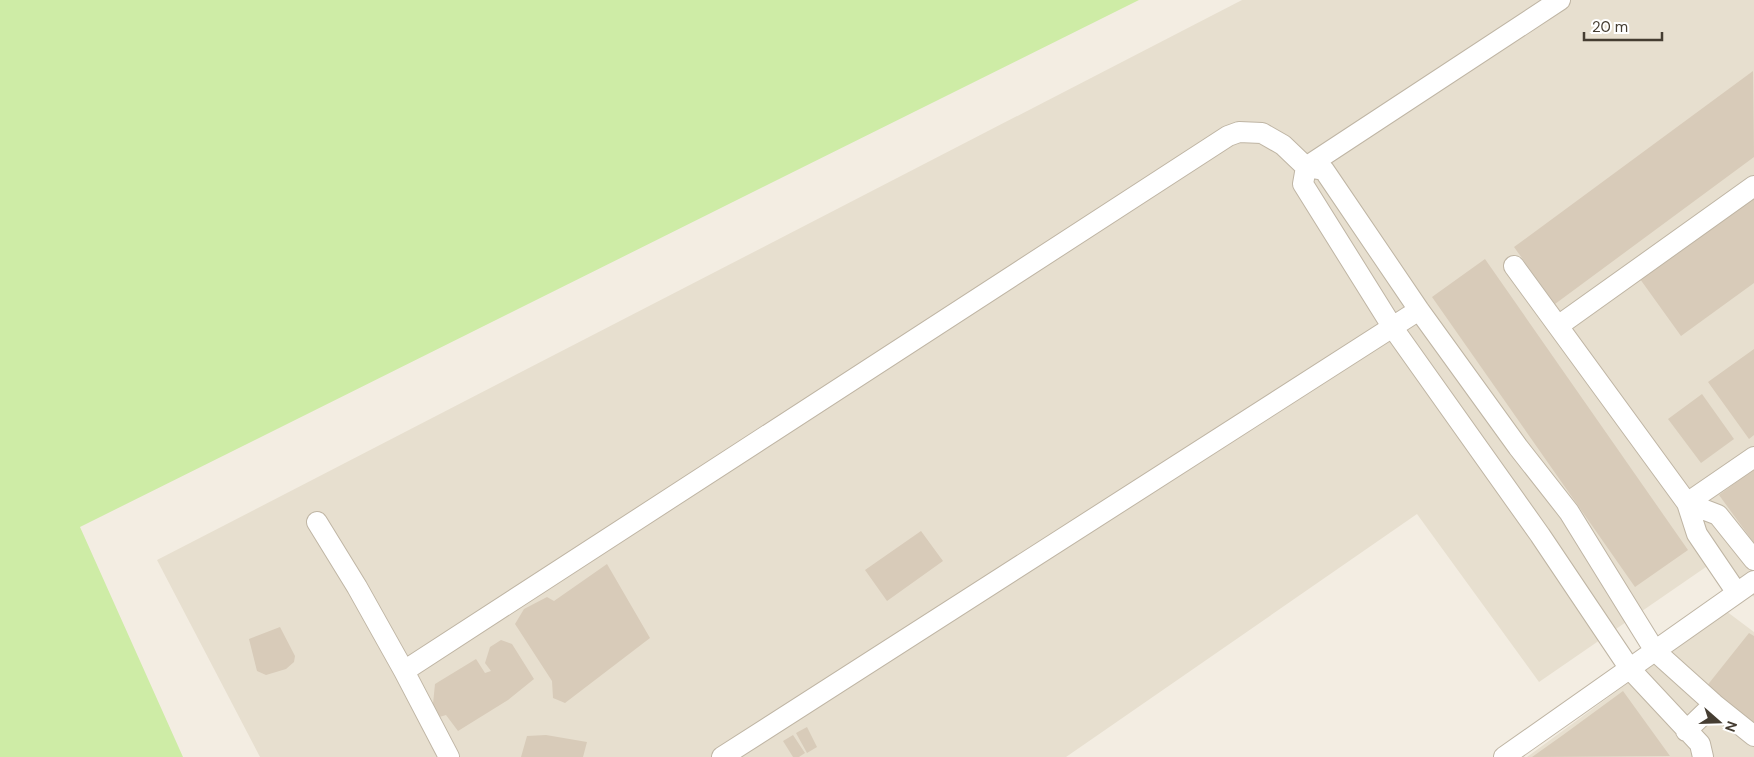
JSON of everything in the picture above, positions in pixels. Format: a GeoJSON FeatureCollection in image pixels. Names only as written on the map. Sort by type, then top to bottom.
{"type":"FeatureCollection","features":[{"type":"Feature","properties":{"kind":"street"},"geometry":{"type":"LineString","coordinates":[[1560,0],[1306,167],[1303,184],[1393,328],[1493,469],[1630,669],[1700,744],[1703,757]]}},
{"type":"Feature","properties":{"kind":"street"},"geometry":{"type":"LineString","coordinates":[[404,671],[1228,136],[1239,132],[1262,133],[1283,145],[1306,167],[1324,170],[1419,310],[1518,447],[1569,512],[1655,651],[1714,704],[1754,736]]}},
{"type":"Feature","properties":{"kind":"street"},"geometry":{"type":"LineString","coordinates":[[1558,326],[1754,186]]}},
{"type":"Feature","properties":{"kind":"street"},"geometry":{"type":"LineString","coordinates":[[1514,266],[1687,503],[1697,534],[1737,592]]}},
{"type":"Feature","properties":{"kind":"street"},"geometry":{"type":"LineString","coordinates":[[722,757],[1419,310]]}},
{"type":"Feature","properties":{"kind":"street"},"geometry":{"type":"LineString","coordinates":[[1493,469],[1518,447]]}},
{"type":"Feature","properties":{"kind":"street"},"geometry":{"type":"LineString","coordinates":[[1687,503],[1754,457]]}},
{"type":"Feature","properties":{"kind":"street"},"geometry":{"type":"LineString","coordinates":[[1687,503],[1718,514],[1754,560]]}},
{"type":"Feature","properties":{"kind":"street"},"geometry":{"type":"LineString","coordinates":[[317,522],[358,587],[449,757]]}},
{"type":"Feature","properties":{"kind":"street"},"geometry":{"type":"LineString","coordinates":[[1504,757],[1754,581]]}},
{"type":"Feature","properties":{"kind":"street"},"geometry":{"type":"LineString","coordinates":[[1686,731],[1714,704]]}},
{"type":"Feature","properties":{"kind":"shaded area"},"geometry":{"type":"Polygon","coordinates":[[[1242,0],[1754,0],[1754,597],[1719,558],[1539,682],[1417,514],[1066,757],[260,757],[157,560],[1242,0]]]}},
{"type":"Feature","properties":{"kind":"shaded area"},"geometry":{"type":"Polygon","coordinates":[[[1726,611],[1754,632],[1754,757],[1527,757],[1726,611]]]}},
{"type":"Feature","properties":{"kind":"green space"},"geometry":{"type":"Polygon","coordinates":[[[0,0],[1139,0],[80,527],[183,757],[0,757],[0,0]]]}},
{"type":"Feature","properties":{"kind":"building"},"geometry":{"type":"Polygon","coordinates":[[[1753,71],[1754,157],[1555,304],[1514,247],[1753,71]]]}},
{"type":"Feature","properties":{"kind":"building"},"geometry":{"type":"Polygon","coordinates":[[[1754,196],[1754,283],[1681,336],[1640,279],[1754,196]]]}},
{"type":"Feature","properties":{"kind":"building"},"geometry":{"type":"Polygon","coordinates":[[[1485,259],[1688,550],[1635,587],[1432,297],[1485,259]]]}},
{"type":"Feature","properties":{"kind":"building"},"geometry":{"type":"Polygon","coordinates":[[[1754,349],[1754,435],[1749,439],[1708,382],[1754,349]]]}},
{"type":"Feature","properties":{"kind":"building"},"geometry":{"type":"Polygon","coordinates":[[[1702,394],[1734,439],[1701,463],[1668,419],[1702,394]]]}},
{"type":"Feature","properties":{"kind":"building"},"geometry":{"type":"Polygon","coordinates":[[[1754,469],[1754,543],[1719,495],[1754,469]]]}},
{"type":"Feature","properties":{"kind":"building"},"geometry":{"type":"Polygon","coordinates":[[[921,531],[943,561],[887,601],[865,570],[921,531]]]}},
{"type":"Feature","properties":{"kind":"building"},"geometry":{"type":"Polygon","coordinates":[[[607,564],[650,638],[565,703],[553,698],[552,681],[515,624],[524,609],[547,597],[554,601],[607,564]]]}},
{"type":"Feature","properties":{"kind":"building"},"geometry":{"type":"Polygon","coordinates":[[[280,627],[295,656],[294,662],[286,669],[266,675],[257,671],[249,639],[280,627]]]}},
{"type":"Feature","properties":{"kind":"building"},"geometry":{"type":"Polygon","coordinates":[[[1749,633],[1754,636],[1754,726],[1706,687],[1749,633]]]}},
{"type":"Feature","properties":{"kind":"building"},"geometry":{"type":"Polygon","coordinates":[[[501,640],[512,644],[534,679],[508,700],[458,731],[446,715],[436,718],[433,704],[435,684],[476,659],[485,673],[491,671],[485,663],[490,647],[501,640]]]}},
{"type":"Feature","properties":{"kind":"building"},"geometry":{"type":"Polygon","coordinates":[[[1623,691],[1670,756],[1532,757],[1563,735],[1623,691]]]}},
{"type":"Feature","properties":{"kind":"building"},"geometry":{"type":"Polygon","coordinates":[[[807,727],[817,747],[807,753],[796,733],[807,727]]]}},
{"type":"Feature","properties":{"kind":"building"},"geometry":{"type":"Polygon","coordinates":[[[546,735],[587,742],[583,757],[521,757],[527,736],[546,735]]]}},
{"type":"Feature","properties":{"kind":"building"},"geometry":{"type":"Polygon","coordinates":[[[793,735],[805,753],[799,757],[793,757],[783,741],[793,735]]]}}]}
